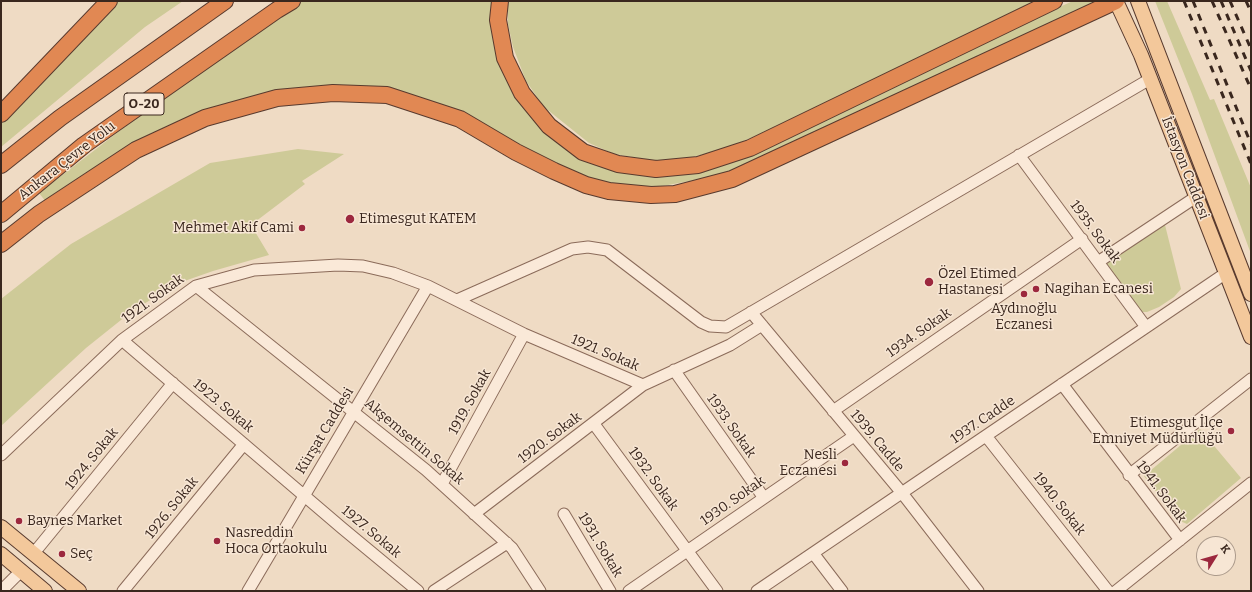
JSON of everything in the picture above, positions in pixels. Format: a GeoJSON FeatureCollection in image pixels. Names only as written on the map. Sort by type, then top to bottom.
{"type":"FeatureCollection","features":[{"type":"Feature","properties":{"kind":"highway"},"geometry":{"type":"LineString","coordinates":[[1,114],[109,1]]}},
{"type":"Feature","properties":{"kind":"highway","name":"O-20"},"geometry":{"type":"LineString","coordinates":[[1,165],[60,118],[225,1]]}},
{"type":"Feature","properties":{"kind":"highway","name":"Ankara Çevre Yolu"},"geometry":{"type":"LineString","coordinates":[[1,214],[84,146],[292,1]]}},
{"type":"Feature","properties":{"kind":"highway"},"geometry":{"type":"LineString","coordinates":[[500,1],[498,20],[505,58],[522,93],[550,126],[583,152],[618,164],[656,169],[698,165],[750,148],[1054,1]]}},
{"type":"Feature","properties":{"kind":"highway"},"geometry":{"type":"LineString","coordinates":[[1,244],[45,210],[136,150],[205,118],[277,98],[334,93],[387,95],[460,119],[516,152],[586,185],[609,191],[651,195],[675,194],[732,179],[1116,1]]}},
{"type":"Feature","properties":{"kind":"main road","name":"İstasyon Caddesi"},"geometry":{"type":"LineString","coordinates":[[1116,1],[1150,79],[1251,337]]}},
{"type":"Feature","properties":{"kind":"main road","name":"İstasyon Caddesi"},"geometry":{"type":"LineString","coordinates":[[1138,1],[1251,294]]}},
{"type":"Feature","properties":{"kind":"main road"},"geometry":{"type":"LineString","coordinates":[[1,527],[79,591]]}},
{"type":"Feature","properties":{"kind":"main road"},"geometry":{"type":"LineString","coordinates":[[1,554],[45,591]]}},
{"type":"Feature","properties":{"kind":"street"},"geometry":{"type":"LineString","coordinates":[[457,300],[572,249],[588,247],[607,250],[701,322],[710,326],[726,327],[1150,79]]}},
{"type":"Feature","properties":{"kind":"street","name":"1935. Sokak"},"geometry":{"type":"LineString","coordinates":[[1019,155],[1146,327]]}},
{"type":"Feature","properties":{"kind":"street"},"geometry":{"type":"LineString","coordinates":[[1098,262],[1196,196]]}},
{"type":"Feature","properties":{"kind":"street","name":"1934. Sokak"},"geometry":{"type":"LineString","coordinates":[[833,411],[1082,239]]}},
{"type":"Feature","properties":{"kind":"street","name":"1921. Sokak"},"geometry":{"type":"LineString","coordinates":[[1,455],[122,340],[196,286],[254,270],[338,265],[363,266],[393,272],[428,286],[524,334],[643,386],[674,370],[730,345],[762,325]]}},
{"type":"Feature","properties":{"kind":"street","name":"1937. Cadde"},"geometry":{"type":"LineString","coordinates":[[757,591],[1226,273]]}},
{"type":"Feature","properties":{"kind":"street","name":"Akşemsettin Sokak"},"geometry":{"type":"LineString","coordinates":[[196,286],[442,484],[512,548],[540,591]]}},
{"type":"Feature","properties":{"kind":"street","name":"Kürşat Caddesi"},"geometry":{"type":"LineString","coordinates":[[248,591],[428,286]]}},
{"type":"Feature","properties":{"kind":"street","name":"1939. Cadde"},"geometry":{"type":"LineString","coordinates":[[751,312],[902,493],[978,591]]}},
{"type":"Feature","properties":{"kind":"street","name":"1919. Sokak"},"geometry":{"type":"LineString","coordinates":[[442,484],[524,334]]}},
{"type":"Feature","properties":{"kind":"street","name":"1923. Sokak"},"geometry":{"type":"LineString","coordinates":[[122,340],[305,496]]}},
{"type":"Feature","properties":{"kind":"street","name":"1933. Sokak"},"geometry":{"type":"LineString","coordinates":[[674,370],[764,498]]}},
{"type":"Feature","properties":{"kind":"street"},"geometry":{"type":"LineString","coordinates":[[1130,475],[1251,379]]}},
{"type":"Feature","properties":{"kind":"street","name":"1924. Sokak"},"geometry":{"type":"LineString","coordinates":[[34,553],[173,383]]}},
{"type":"Feature","properties":{"kind":"street","name":"1941. Sokak"},"geometry":{"type":"LineString","coordinates":[[1062,384],[1180,540]]}},
{"type":"Feature","properties":{"kind":"street","name":"1920. Sokak"},"geometry":{"type":"LineString","coordinates":[[474,514],[643,386]]}},
{"type":"Feature","properties":{"kind":"street","name":"1932. Sokak"},"geometry":{"type":"LineString","coordinates":[[594,424],[717,591]]}},
{"type":"Feature","properties":{"kind":"street","name":"1930. Sokak"},"geometry":{"type":"LineString","coordinates":[[630,591],[854,436]]}},
{"type":"Feature","properties":{"kind":"street","name":"1940. Sokak"},"geometry":{"type":"LineString","coordinates":[[986,436],[1108,591]]}},
{"type":"Feature","properties":{"kind":"street","name":"1926. Sokak"},"geometry":{"type":"LineString","coordinates":[[124,591],[244,444]]}},
{"type":"Feature","properties":{"kind":"street"},"geometry":{"type":"LineString","coordinates":[[1116,591],[1251,483]]}},
{"type":"Feature","properties":{"kind":"street","name":"1927. Sokak"},"geometry":{"type":"LineString","coordinates":[[305,496],[418,591]]}},
{"type":"Feature","properties":{"kind":"street","name":"1931. Sokak"},"geometry":{"type":"LineString","coordinates":[[564,514],[610,591]]}},
{"type":"Feature","properties":{"kind":"street"},"geometry":{"type":"LineString","coordinates":[[434,591],[507,543]]}},
{"type":"Feature","properties":{"kind":"street"},"geometry":{"type":"LineString","coordinates":[[813,553],[842,591]]}},
{"type":"Feature","properties":{"kind":"street"},"geometry":{"type":"LineString","coordinates":[[1,591],[21,571]]}},
{"type":"Feature","properties":{"kind":"shaded area"},"geometry":{"type":"Polygon","coordinates":[[[115,1],[183,1],[145,27],[1,147],[1,121],[115,1]]]}},
{"type":"Feature","properties":{"kind":"shaded area"},"geometry":{"type":"Polygon","coordinates":[[[301,1],[496,1],[503,57],[582,155],[697,167],[1073,1],[1101,1],[727,174],[652,188],[607,186],[360,87],[262,96],[46,202],[39,193],[157,102],[301,1]]]}},
{"type":"Feature","properties":{"kind":"shaded area"},"geometry":{"type":"Polygon","coordinates":[[[508,1],[1040,1],[779,126],[722,150],[692,157],[656,161],[614,154],[589,143],[544,107],[526,81],[513,47],[508,24],[508,1]]]}},
{"type":"Feature","properties":{"kind":"shaded area"},"geometry":{"type":"Polygon","coordinates":[[[1155,1],[1167,1],[1210,100],[1214,99],[1251,188],[1251,254],[1192,94],[1155,1]]]}},
{"type":"Feature","properties":{"kind":"shaded area"},"geometry":{"type":"Polygon","coordinates":[[[298,149],[344,154],[302,181],[305,184],[251,225],[269,255],[213,271],[176,284],[131,312],[86,348],[1,426],[1,299],[71,244],[210,163],[298,149]]]}},
{"type":"Feature","properties":{"kind":"shaded area"},"geometry":{"type":"Polygon","coordinates":[[[1164,221],[1181,289],[1174,297],[1159,307],[1147,312],[1140,312],[1103,262],[1164,221]]]}},
{"type":"Feature","properties":{"kind":"shaded area"},"geometry":{"type":"Polygon","coordinates":[[[1200,429],[1241,478],[1187,524],[1178,520],[1144,476],[1200,429]]]}},
{"type":"Feature","properties":{"kind":"railway"},"geometry":{"type":"LineString","coordinates":[[1184,1],[1251,164]]}},
{"type":"Feature","properties":{"kind":"railway"},"geometry":{"type":"LineString","coordinates":[[1193,1],[1251,144]]}},
{"type":"Feature","properties":{"kind":"railway"},"geometry":{"type":"LineString","coordinates":[[1212,1],[1251,89]]}},
{"type":"Feature","properties":{"kind":"railway"},"geometry":{"type":"LineString","coordinates":[[1221,1],[1251,71]]}},
{"type":"Feature","properties":{"kind":"railway"},"geometry":{"type":"LineString","coordinates":[[1230,1],[1251,49]]}},
{"type":"Feature","properties":{"kind":"railway"},"geometry":{"type":"LineString","coordinates":[[1246,1],[1251,12]]}},
{"type":"Feature","properties":{"kind":"place","name":"Etimesgut KATEM"},"geometry":{"type":"Point","coordinates":[350,219]}},
{"type":"Feature","properties":{"kind":"place","name":"Mehmet Akif Cami"},"geometry":{"type":"Point","coordinates":[302,228]}},
{"type":"Feature","properties":{"kind":"place","name":"Özel Etimed Hastanesi"},"geometry":{"type":"Point","coordinates":[929,282]}},
{"type":"Feature","properties":{"kind":"place","name":"Nagihan Ecanesi"},"geometry":{"type":"Point","coordinates":[1036,289]}},
{"type":"Feature","properties":{"kind":"place","name":"Aydınoğlu Eczanesi"},"geometry":{"type":"Point","coordinates":[1024,294]}},
{"type":"Feature","properties":{"kind":"place","name":"Etimesgut İlçe Emniyet Müdürlüğü"},"geometry":{"type":"Point","coordinates":[1231,431]}},
{"type":"Feature","properties":{"kind":"place","name":"Nesli Eczanesi"},"geometry":{"type":"Point","coordinates":[845,463]}},
{"type":"Feature","properties":{"kind":"place","name":"Baynes Market"},"geometry":{"type":"Point","coordinates":[19,521]}},
{"type":"Feature","properties":{"kind":"place","name":"Nasreddin Hoca Ortaokulu"},"geometry":{"type":"Point","coordinates":[217,541]}},
{"type":"Feature","properties":{"kind":"place","name":"Seç"},"geometry":{"type":"Point","coordinates":[62,554]}}]}
